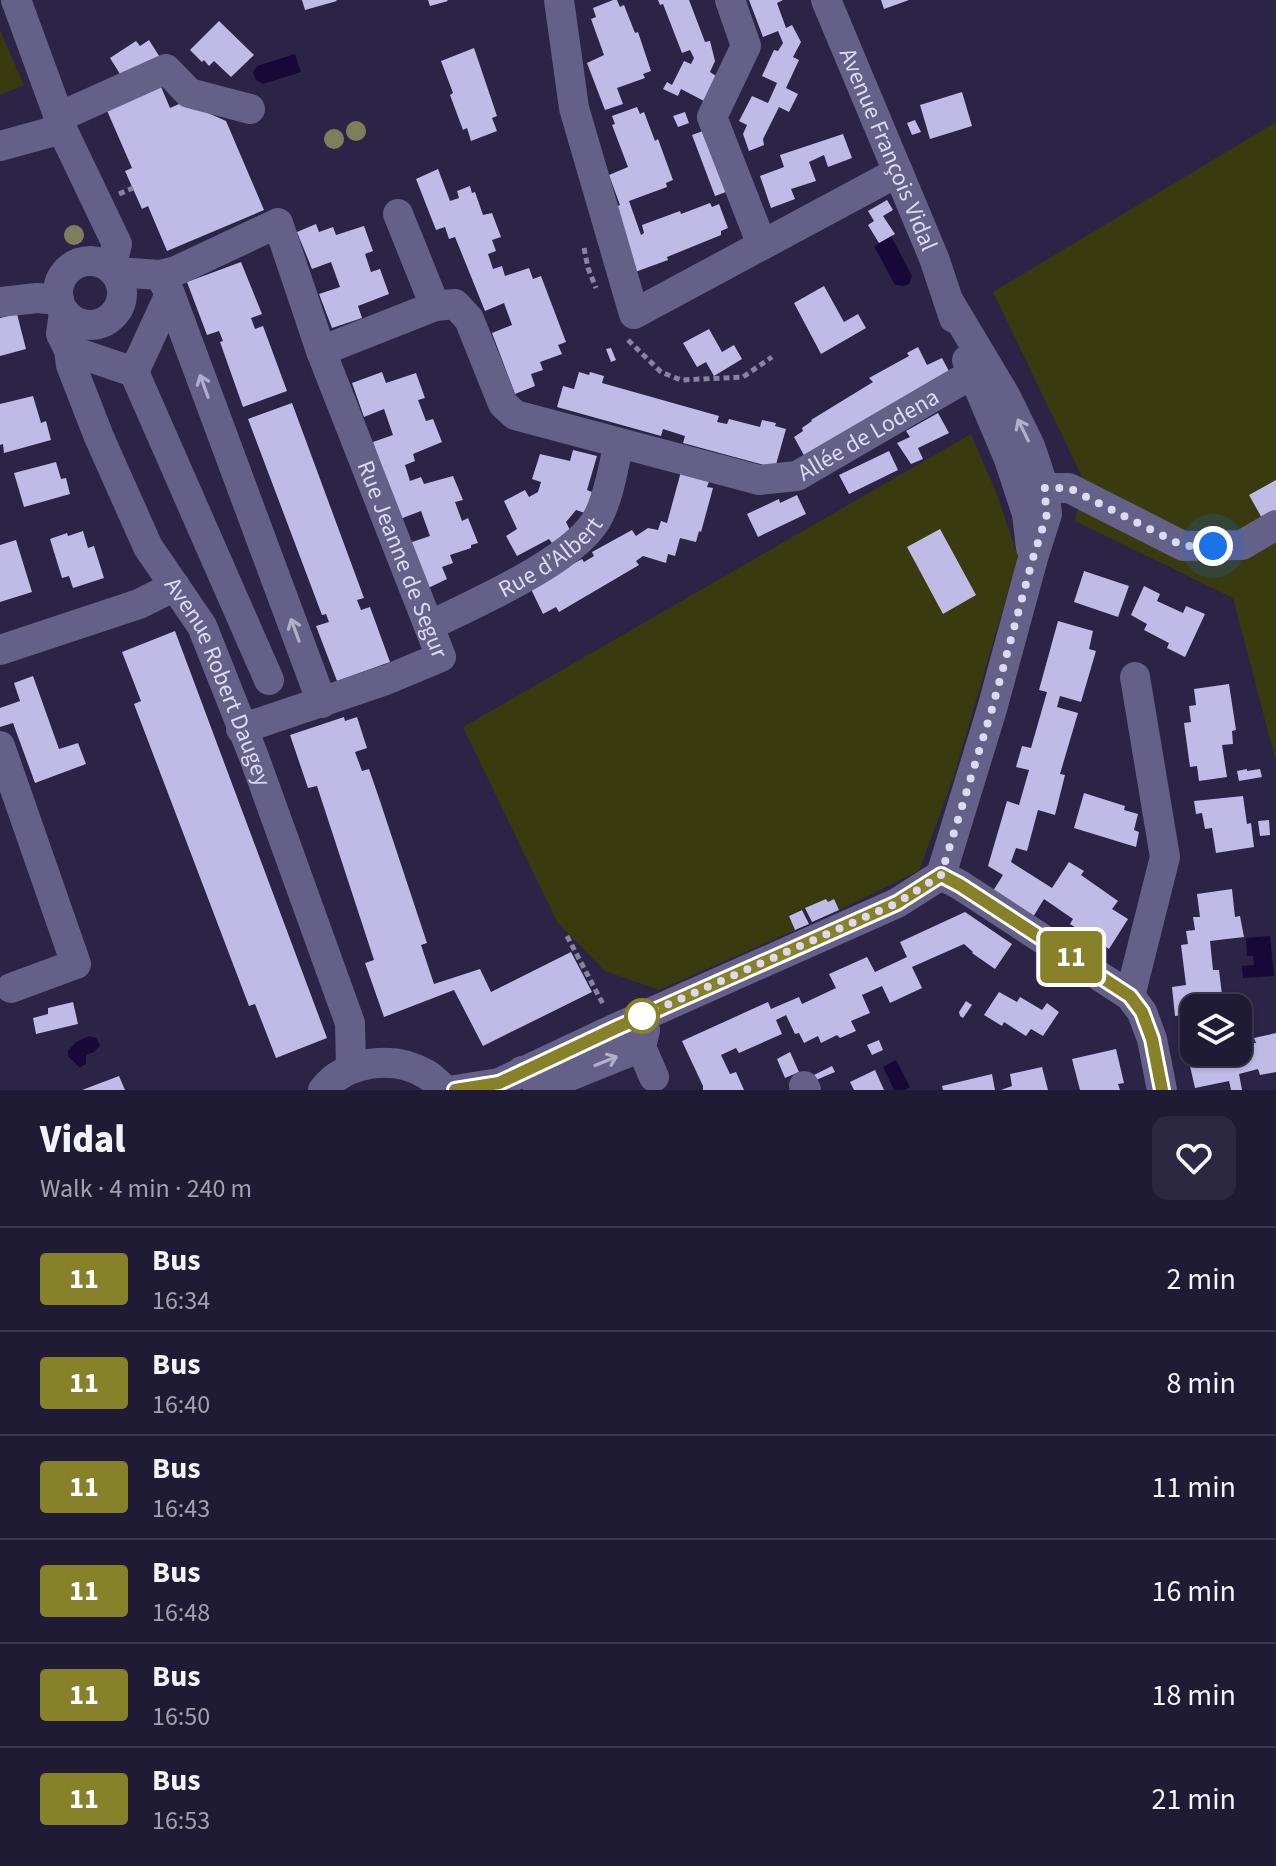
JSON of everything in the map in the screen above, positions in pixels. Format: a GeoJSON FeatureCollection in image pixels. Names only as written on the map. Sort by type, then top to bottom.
{"type":"FeatureCollection","features":[{"type":"Feature","properties":{"kind":"street"},"geometry":{"type":"LineString","coordinates":[[16,0],[59,119],[117,244],[106,266]]}},
{"type":"Feature","properties":{"kind":"street"},"geometry":{"type":"LineString","coordinates":[[35,0],[57,60],[59,119]]}},
{"type":"Feature","properties":{"kind":"street"},"geometry":{"type":"LineString","coordinates":[[559,0],[574,108],[634,314],[898,172]]}},
{"type":"Feature","properties":{"kind":"street"},"geometry":{"type":"LineString","coordinates":[[730,0],[746,46],[712,117],[762,245]]}},
{"type":"Feature","properties":{"kind":"street","name":"Avenue François Vidal"},"geometry":{"type":"LineString","coordinates":[[826,0],[934,258],[972,374],[1009,459],[1027,514],[1033,558]]}},
{"type":"Feature","properties":{"kind":"street"},"geometry":{"type":"LineString","coordinates":[[0,146],[166,69],[189,93],[250,109]]}},
{"type":"Feature","properties":{"kind":"street"},"geometry":{"type":"LineString","coordinates":[[398,214],[435,306]]}},
{"type":"Feature","properties":{"kind":"street","name":"Rue Jeanne de Segur"},"geometry":{"type":"LineString","coordinates":[[121,303],[165,284],[176,271],[278,223],[321,351],[441,657],[386,680],[241,729]]}},
{"type":"Feature","properties":{"kind":"street"},"geometry":{"type":"LineString","coordinates":[[79,262],[106,266],[121,282],[123,293],[115,314],[95,325],[83,325],[72,320],[55,297],[68,268],[79,262]]}},
{"type":"Feature","properties":{"kind":"street","name":"Rue Jeanne de Segur"},"geometry":{"type":"LineString","coordinates":[[106,266],[165,284]]}},
{"type":"Feature","properties":{"kind":"street"},"geometry":{"type":"LineString","coordinates":[[95,325],[69,350],[134,372],[165,284]]}},
{"type":"Feature","properties":{"kind":"street"},"geometry":{"type":"LineString","coordinates":[[165,284],[322,703]]}},
{"type":"Feature","properties":{"kind":"street"},"geometry":{"type":"LineString","coordinates":[[0,302],[55,297]]}},
{"type":"Feature","properties":{"kind":"street","name":"Avenue Robert Daugey"},"geometry":{"type":"LineString","coordinates":[[55,297],[61,334],[99,437],[148,547],[202,626],[254,757],[350,1023],[351,1069]]}},
{"type":"Feature","properties":{"kind":"street","name":"Avenue François Vidal"},"geometry":{"type":"LineString","coordinates":[[941,875],[1047,514],[1044,488],[1030,446],[1006,397],[948,300]]}},
{"type":"Feature","properties":{"kind":"street"},"geometry":{"type":"LineString","coordinates":[[321,351],[435,306],[455,304],[469,319],[503,404],[515,415],[619,443]]}},
{"type":"Feature","properties":{"kind":"street","name":"Avenue Robert Daugey"},"geometry":{"type":"LineString","coordinates":[[134,372],[269,680]]}},
{"type":"Feature","properties":{"kind":"street","name":"Allée de Lodena"},"geometry":{"type":"LineString","coordinates":[[619,443],[759,480],[797,476],[972,374]]}},
{"type":"Feature","properties":{"kind":"street","name":"Rue d’Albert"},"geometry":{"type":"LineString","coordinates":[[429,626],[536,571],[580,541],[598,518],[608,493],[619,443]]}},
{"type":"Feature","properties":{"kind":"street"},"geometry":{"type":"LineString","coordinates":[[1044,488],[1069,488],[1183,546],[1242,545],[1276,525]]}},
{"type":"Feature","properties":{"kind":"street"},"geometry":{"type":"LineString","coordinates":[[0,650],[139,604],[175,586]]}},
{"type":"Feature","properties":{"kind":"street"},"geometry":{"type":"LineString","coordinates":[[1130,996],[1165,857],[1135,677]]}},
{"type":"Feature","properties":{"kind":"street"},"geometry":{"type":"LineString","coordinates":[[0,746],[76,964],[11,988]]}},
{"type":"Feature","properties":{"kind":"street"},"geometry":{"type":"LineString","coordinates":[[455,1090],[505,1081],[629,1022],[897,903],[941,875],[1130,996],[1142,1012],[1152,1039],[1162,1090]]}},
{"type":"Feature","properties":{"kind":"street"},"geometry":{"type":"LineString","coordinates":[[629,1022],[645,1030],[641,1047],[654,1077]]}},
{"type":"Feature","properties":{"kind":"street"},"geometry":{"type":"LineString","coordinates":[[350,1023],[403,1064],[427,1074],[445,1090]]}},
{"type":"Feature","properties":{"kind":"street"},"geometry":{"type":"LineString","coordinates":[[505,1081],[545,1086],[641,1047]]}},
{"type":"Feature","properties":{"kind":"street"},"geometry":{"type":"LineString","coordinates":[[323,1090],[351,1069],[376,1062],[403,1064]]}},
{"type":"Feature","properties":{"kind":"path"},"geometry":{"type":"LineString","coordinates":[[567,936],[629,1022]]}},
{"type":"Feature","properties":{"kind":"shaded area"},"geometry":{"type":"Polygon","coordinates":[[[0,30],[24,85],[0,95],[0,30]]]}},
{"type":"Feature","properties":{"kind":"shaded area"},"geometry":{"type":"Polygon","coordinates":[[[295,54],[301,72],[263,84],[256,80],[253,72],[257,66],[295,54]]]}},
{"type":"Feature","properties":{"kind":"shaded area"},"geometry":{"type":"Polygon","coordinates":[[[1276,122],[1276,762],[1233,598],[1075,521],[1081,495],[1081,475],[993,292],[1276,122]]]}},
{"type":"Feature","properties":{"kind":"shaded area"},"geometry":{"type":"Polygon","coordinates":[[[891,236],[912,276],[909,284],[904,286],[895,285],[874,246],[891,236]]]}},
{"type":"Feature","properties":{"kind":"shaded area"},"geometry":{"type":"Polygon","coordinates":[[[971,434],[998,497],[1018,557],[954,776],[919,871],[839,910],[834,900],[828,902],[826,899],[789,915],[795,930],[659,990],[605,971],[557,922],[463,727],[971,434]]]}},
{"type":"Feature","properties":{"kind":"shaded area"},"geometry":{"type":"Polygon","coordinates":[[[1270,936],[1274,976],[1243,978],[1242,966],[1254,965],[1253,956],[1247,956],[1246,938],[1270,936]]]}},
{"type":"Feature","properties":{"kind":"shaded area"},"geometry":{"type":"Polygon","coordinates":[[[89,1036],[96,1038],[100,1045],[86,1055],[86,1064],[79,1067],[68,1056],[68,1051],[76,1042],[89,1036]]]}},
{"type":"Feature","properties":{"kind":"shaded area"},"geometry":{"type":"Polygon","coordinates":[[[896,1060],[910,1087],[905,1090],[894,1090],[883,1067],[896,1060]]]}},
{"type":"Feature","properties":{"kind":"building"},"geometry":{"type":"Polygon","coordinates":[[[302,0],[336,0],[337,1],[305,10],[302,0]]]}},
{"type":"Feature","properties":{"kind":"building"},"geometry":{"type":"Polygon","coordinates":[[[428,0],[447,0],[448,1],[430,6],[428,0]]]}},
{"type":"Feature","properties":{"kind":"building"},"geometry":{"type":"Polygon","coordinates":[[[617,0],[620,7],[624,5],[635,33],[638,32],[651,71],[643,74],[645,78],[617,88],[623,104],[605,110],[587,63],[604,55],[591,19],[596,17],[593,8],[617,0]]]}},
{"type":"Feature","properties":{"kind":"building"},"geometry":{"type":"Polygon","coordinates":[[[658,0],[689,0],[705,42],[710,41],[715,61],[710,72],[716,76],[704,101],[681,89],[678,96],[663,89],[667,82],[672,85],[684,61],[691,64],[694,58],[690,50],[682,53],[663,4],[660,5],[658,0]]]}},
{"type":"Feature","properties":{"kind":"building"},"geometry":{"type":"Polygon","coordinates":[[[749,0],[783,0],[777,3],[786,28],[792,25],[801,42],[793,57],[799,60],[786,88],[798,94],[789,112],[779,107],[763,139],[764,145],[749,151],[743,134],[747,125],[739,121],[752,96],[768,103],[777,83],[762,76],[774,50],[778,51],[783,43],[778,31],[763,37],[749,0]]]}},
{"type":"Feature","properties":{"kind":"building"},"geometry":{"type":"Polygon","coordinates":[[[881,0],[909,0],[884,9],[881,0]]]}},
{"type":"Feature","properties":{"kind":"building"},"geometry":{"type":"Polygon","coordinates":[[[219,21],[254,55],[231,77],[214,61],[209,66],[190,50],[219,21]]]}},
{"type":"Feature","properties":{"kind":"building"},"geometry":{"type":"Polygon","coordinates":[[[149,40],[161,59],[125,82],[110,58],[136,41],[140,46],[149,40]]]}},
{"type":"Feature","properties":{"kind":"building"},"geometry":{"type":"Polygon","coordinates":[[[474,48],[497,116],[492,118],[497,131],[471,141],[467,128],[463,130],[441,61],[474,48]]]}},
{"type":"Feature","properties":{"kind":"building"},"geometry":{"type":"Polygon","coordinates":[[[159,82],[170,108],[186,101],[226,121],[264,210],[167,251],[148,206],[142,209],[125,171],[132,168],[105,106],[159,82]]]}},
{"type":"Feature","properties":{"kind":"building"},"geometry":{"type":"Polygon","coordinates":[[[962,92],[972,126],[930,139],[920,105],[962,92]]]}},
{"type":"Feature","properties":{"kind":"building"},"geometry":{"type":"Polygon","coordinates":[[[637,107],[640,114],[644,112],[655,141],[658,139],[673,180],[666,183],[667,187],[629,201],[641,235],[644,233],[642,225],[710,203],[712,207],[719,204],[728,228],[721,231],[721,235],[635,272],[614,208],[620,205],[609,175],[628,167],[612,125],[615,124],[612,116],[637,107]]]}},
{"type":"Feature","properties":{"kind":"building"},"geometry":{"type":"Polygon","coordinates":[[[685,112],[689,123],[678,127],[673,116],[685,112]]]}},
{"type":"Feature","properties":{"kind":"building"},"geometry":{"type":"Polygon","coordinates":[[[915,120],[921,132],[912,135],[907,123],[915,120]]]}},
{"type":"Feature","properties":{"kind":"building"},"geometry":{"type":"Polygon","coordinates":[[[711,128],[734,189],[715,196],[692,135],[711,128]]]}},
{"type":"Feature","properties":{"kind":"building"},"geometry":{"type":"Polygon","coordinates":[[[843,134],[852,158],[828,167],[824,155],[809,162],[816,181],[791,189],[795,199],[771,208],[760,176],[784,167],[780,155],[843,134]]]}},
{"type":"Feature","properties":{"kind":"building"},"geometry":{"type":"Polygon","coordinates":[[[438,169],[450,201],[459,198],[457,191],[470,186],[483,215],[492,213],[501,237],[492,240],[496,251],[488,254],[493,269],[502,266],[505,276],[529,268],[533,279],[541,276],[566,342],[558,345],[562,354],[540,362],[543,370],[531,374],[535,386],[515,394],[492,333],[512,325],[504,303],[485,311],[455,237],[449,239],[445,227],[436,230],[416,179],[438,169]]]}},
{"type":"Feature","properties":{"kind":"building"},"geometry":{"type":"Polygon","coordinates":[[[887,200],[893,210],[883,216],[895,234],[879,243],[868,225],[874,221],[868,211],[887,200]]]}},
{"type":"Feature","properties":{"kind":"building"},"geometry":{"type":"Polygon","coordinates":[[[316,224],[319,232],[333,227],[336,235],[364,226],[373,251],[365,254],[371,272],[380,269],[389,294],[358,306],[362,318],[332,328],[319,294],[340,287],[331,262],[312,269],[297,232],[316,224]]]}},
{"type":"Feature","properties":{"kind":"building"},"geometry":{"type":"Polygon","coordinates":[[[241,262],[262,314],[251,318],[255,329],[263,326],[287,391],[243,407],[219,331],[207,335],[187,282],[241,262]]]}},
{"type":"Feature","properties":{"kind":"building"},"geometry":{"type":"Polygon","coordinates":[[[824,286],[844,322],[858,314],[866,328],[821,354],[794,303],[824,286]]]}},
{"type":"Feature","properties":{"kind":"building"},"geometry":{"type":"Polygon","coordinates":[[[17,314],[26,349],[0,356],[0,318],[17,314]]]}},
{"type":"Feature","properties":{"kind":"building"},"geometry":{"type":"Polygon","coordinates":[[[709,329],[722,352],[734,345],[742,359],[714,376],[706,362],[697,367],[683,343],[709,329]]]}},
{"type":"Feature","properties":{"kind":"building"},"geometry":{"type":"Polygon","coordinates":[[[918,347],[927,365],[942,358],[951,375],[806,459],[794,437],[803,431],[802,428],[873,382],[869,378],[909,356],[907,353],[918,347]]]}},
{"type":"Feature","properties":{"kind":"building"},"geometry":{"type":"Polygon","coordinates":[[[611,348],[616,360],[611,362],[606,349],[611,348]]]}},
{"type":"Feature","properties":{"kind":"building"},"geometry":{"type":"Polygon","coordinates":[[[382,372],[386,383],[416,373],[425,398],[418,400],[426,421],[433,419],[442,442],[413,454],[415,461],[405,465],[410,481],[421,477],[424,484],[453,476],[463,500],[455,502],[462,521],[468,518],[478,543],[450,555],[453,563],[442,567],[447,579],[426,589],[409,543],[430,536],[421,511],[400,519],[373,442],[393,435],[384,409],[364,417],[352,383],[382,372]]]}},
{"type":"Feature","properties":{"kind":"building"},"geometry":{"type":"Polygon","coordinates":[[[579,372],[604,376],[602,383],[719,416],[717,422],[727,424],[729,419],[760,427],[762,420],[776,423],[775,426],[786,429],[775,468],[683,443],[685,436],[663,429],[661,436],[557,407],[563,386],[574,389],[579,372]]]}},
{"type":"Feature","properties":{"kind":"building"},"geometry":{"type":"Polygon","coordinates":[[[33,396],[41,423],[46,421],[51,440],[4,453],[3,444],[0,445],[0,404],[33,396]]]}},
{"type":"Feature","properties":{"kind":"building"},"geometry":{"type":"Polygon","coordinates":[[[292,403],[364,598],[357,600],[361,610],[370,607],[390,662],[337,681],[316,626],[329,622],[326,614],[322,615],[248,419],[292,403]]]}},
{"type":"Feature","properties":{"kind":"building"},"geometry":{"type":"Polygon","coordinates":[[[938,413],[949,433],[918,448],[923,459],[911,464],[897,443],[910,437],[906,431],[938,413]]]}},
{"type":"Feature","properties":{"kind":"building"},"geometry":{"type":"Polygon","coordinates":[[[573,450],[597,456],[587,490],[592,492],[585,513],[576,510],[566,522],[571,532],[552,543],[549,539],[517,556],[506,536],[517,529],[504,501],[525,490],[529,497],[538,492],[541,482],[532,479],[540,454],[570,461],[573,450]]]}},
{"type":"Feature","properties":{"kind":"building"},"geometry":{"type":"Polygon","coordinates":[[[889,451],[898,470],[849,494],[839,475],[889,451]]]}},
{"type":"Feature","properties":{"kind":"building"},"geometry":{"type":"Polygon","coordinates":[[[56,462],[61,479],[66,478],[70,494],[24,507],[14,473],[56,462]]]}},
{"type":"Feature","properties":{"kind":"building"},"geometry":{"type":"Polygon","coordinates":[[[682,468],[711,476],[707,487],[713,488],[696,542],[680,538],[675,556],[668,554],[666,563],[643,556],[636,561],[639,565],[559,612],[556,607],[543,614],[530,587],[582,559],[584,562],[594,556],[592,552],[632,530],[636,536],[648,528],[658,530],[661,521],[667,523],[682,468]]]}},
{"type":"Feature","properties":{"kind":"building"},"geometry":{"type":"Polygon","coordinates":[[[1276,480],[1276,513],[1263,520],[1249,495],[1276,480]]]}},
{"type":"Feature","properties":{"kind":"building"},"geometry":{"type":"Polygon","coordinates":[[[797,495],[806,514],[758,537],[747,514],[779,499],[780,503],[797,495]]]}},
{"type":"Feature","properties":{"kind":"building"},"geometry":{"type":"Polygon","coordinates":[[[940,529],[976,595],[943,614],[907,547],[940,529]]]}},
{"type":"Feature","properties":{"kind":"building"},"geometry":{"type":"Polygon","coordinates":[[[83,531],[88,548],[94,546],[104,578],[73,588],[69,576],[62,578],[50,539],[83,531]]]}},
{"type":"Feature","properties":{"kind":"building"},"geometry":{"type":"Polygon","coordinates":[[[16,540],[32,592],[0,602],[0,545],[16,540]]]}},
{"type":"Feature","properties":{"kind":"building"},"geometry":{"type":"Polygon","coordinates":[[[1084,571],[1129,586],[1118,617],[1074,602],[1084,571]]]}},
{"type":"Feature","properties":{"kind":"building"},"geometry":{"type":"Polygon","coordinates":[[[1144,586],[1160,594],[1157,601],[1183,613],[1186,606],[1205,614],[1185,657],[1167,648],[1169,643],[1144,630],[1147,624],[1131,615],[1144,586]]]}},
{"type":"Feature","properties":{"kind":"building"},"geometry":{"type":"Polygon","coordinates":[[[1058,621],[1093,631],[1089,649],[1096,651],[1081,702],[1060,696],[1057,707],[1078,713],[1060,774],[1065,775],[1055,815],[1038,810],[1027,851],[1016,848],[1011,862],[1052,888],[1069,862],[1084,871],[1081,875],[1118,901],[1112,909],[1128,919],[1109,949],[1070,924],[1073,919],[1044,899],[1033,917],[993,891],[1003,875],[988,866],[1007,801],[1019,805],[1029,770],[1016,767],[1022,746],[1031,748],[1047,692],[1039,690],[1058,621]]]}},
{"type":"Feature","properties":{"kind":"building"},"geometry":{"type":"Polygon","coordinates":[[[175,631],[327,1038],[276,1058],[255,1004],[249,1006],[134,704],[141,701],[122,652],[175,631]]]}},
{"type":"Feature","properties":{"kind":"building"},"geometry":{"type":"Polygon","coordinates":[[[33,676],[59,749],[78,743],[86,764],[35,783],[13,723],[0,727],[0,708],[20,701],[14,683],[33,676]]]}},
{"type":"Feature","properties":{"kind":"building"},"geometry":{"type":"Polygon","coordinates":[[[1229,684],[1236,730],[1232,731],[1233,744],[1222,745],[1227,777],[1199,781],[1197,766],[1190,767],[1184,723],[1191,722],[1189,706],[1196,705],[1194,689],[1229,684]]]}},
{"type":"Feature","properties":{"kind":"building"},"geometry":{"type":"Polygon","coordinates":[[[344,717],[345,721],[357,717],[367,748],[355,752],[362,771],[369,769],[379,798],[427,943],[421,945],[434,984],[480,969],[491,992],[571,952],[592,992],[483,1046],[454,990],[384,1017],[365,963],[374,960],[317,786],[308,788],[290,735],[344,717]]]}},
{"type":"Feature","properties":{"kind":"building"},"geometry":{"type":"Polygon","coordinates":[[[1260,769],[1262,777],[1239,781],[1237,771],[1260,769]]]}},
{"type":"Feature","properties":{"kind":"building"},"geometry":{"type":"Polygon","coordinates":[[[1084,793],[1125,806],[1124,810],[1138,814],[1134,830],[1139,832],[1136,847],[1074,828],[1084,793]]]}},
{"type":"Feature","properties":{"kind":"building"},"geometry":{"type":"Polygon","coordinates":[[[1243,796],[1254,847],[1216,853],[1212,828],[1205,829],[1202,813],[1196,814],[1194,801],[1243,796]]]}},
{"type":"Feature","properties":{"kind":"building"},"geometry":{"type":"Polygon","coordinates":[[[1269,820],[1270,835],[1260,836],[1258,821],[1269,820]]]}},
{"type":"Feature","properties":{"kind":"building"},"geometry":{"type":"Polygon","coordinates":[[[1232,889],[1235,917],[1240,916],[1244,937],[1210,941],[1213,970],[1219,970],[1222,994],[1180,994],[1180,1015],[1175,1016],[1172,987],[1186,985],[1181,945],[1188,944],[1186,931],[1195,930],[1193,917],[1200,917],[1197,894],[1232,889]]]}},
{"type":"Feature","properties":{"kind":"building"},"geometry":{"type":"Polygon","coordinates":[[[826,899],[828,902],[834,899],[839,910],[812,922],[805,908],[826,899]]]}},
{"type":"Feature","properties":{"kind":"building"},"geometry":{"type":"Polygon","coordinates":[[[802,910],[809,924],[795,930],[789,916],[802,910]]]}},
{"type":"Feature","properties":{"kind":"building"},"geometry":{"type":"Polygon","coordinates":[[[965,912],[1012,944],[995,969],[964,944],[912,967],[922,988],[890,1003],[882,986],[862,995],[870,1013],[851,1021],[856,1031],[821,1043],[818,1036],[804,1043],[799,1033],[795,1034],[786,1015],[776,1020],[782,1034],[739,1053],[736,1048],[721,1055],[730,1074],[736,1072],[744,1090],[703,1090],[682,1041],[768,1002],[771,1009],[799,997],[802,1004],[836,988],[829,974],[867,957],[875,972],[907,957],[900,942],[965,912]]]}},
{"type":"Feature","properties":{"kind":"building"},"geometry":{"type":"Polygon","coordinates":[[[999,992],[1017,1002],[1020,997],[1042,1010],[1047,1003],[1059,1012],[1043,1036],[1031,1029],[1026,1036],[1004,1022],[1002,1026],[984,1015],[999,992]]]}},
{"type":"Feature","properties":{"kind":"building"},"geometry":{"type":"Polygon","coordinates":[[[966,1001],[972,1005],[963,1018],[959,1012],[966,1001]]]}},
{"type":"Feature","properties":{"kind":"building"},"geometry":{"type":"Polygon","coordinates":[[[73,1002],[78,1024],[36,1034],[33,1018],[48,1014],[48,1008],[73,1002]]]}},
{"type":"Feature","properties":{"kind":"building"},"geometry":{"type":"Polygon","coordinates":[[[1276,1033],[1276,1072],[1260,1075],[1258,1069],[1239,1074],[1242,1090],[1231,1090],[1229,1081],[1195,1088],[1190,1066],[1252,1066],[1254,1038],[1276,1033]]]}},
{"type":"Feature","properties":{"kind":"building"},"geometry":{"type":"Polygon","coordinates":[[[879,1040],[883,1050],[872,1055],[867,1045],[879,1040]]]}},
{"type":"Feature","properties":{"kind":"building"},"geometry":{"type":"Polygon","coordinates":[[[1116,1049],[1124,1083],[1118,1084],[1120,1090],[1080,1090],[1072,1059],[1116,1049]]]}},
{"type":"Feature","properties":{"kind":"building"},"geometry":{"type":"Polygon","coordinates":[[[790,1052],[799,1072],[785,1078],[777,1059],[790,1052]]]}},
{"type":"Feature","properties":{"kind":"building"},"geometry":{"type":"Polygon","coordinates":[[[832,1066],[835,1072],[816,1080],[814,1075],[832,1066]]]}},
{"type":"Feature","properties":{"kind":"building"},"geometry":{"type":"Polygon","coordinates":[[[1042,1067],[1048,1090],[1001,1090],[1012,1086],[1010,1074],[1042,1067]]]}},
{"type":"Feature","properties":{"kind":"building"},"geometry":{"type":"Polygon","coordinates":[[[875,1070],[884,1090],[854,1090],[850,1082],[875,1070]]]}},
{"type":"Feature","properties":{"kind":"building"},"geometry":{"type":"Polygon","coordinates":[[[992,1074],[995,1090],[943,1090],[942,1086],[992,1074]]]}},
{"type":"Feature","properties":{"kind":"building"},"geometry":{"type":"Polygon","coordinates":[[[119,1076],[125,1090],[82,1090],[119,1076]]]}},
{"type":"Feature","properties":{"kind":"bus line","name":"11"},"geometry":{"type":"LineString","coordinates":[[455,1090],[499,1083],[897,903],[941,875],[1130,996],[1142,1012],[1152,1039],[1162,1090]]}},
{"type":"Feature","properties":{"kind":"route"},"geometry":{"type":"LineString","coordinates":[[642,1016],[897,903],[941,875],[1047,514],[1044,488],[1069,488],[1183,546],[1213,546]]}}]}
